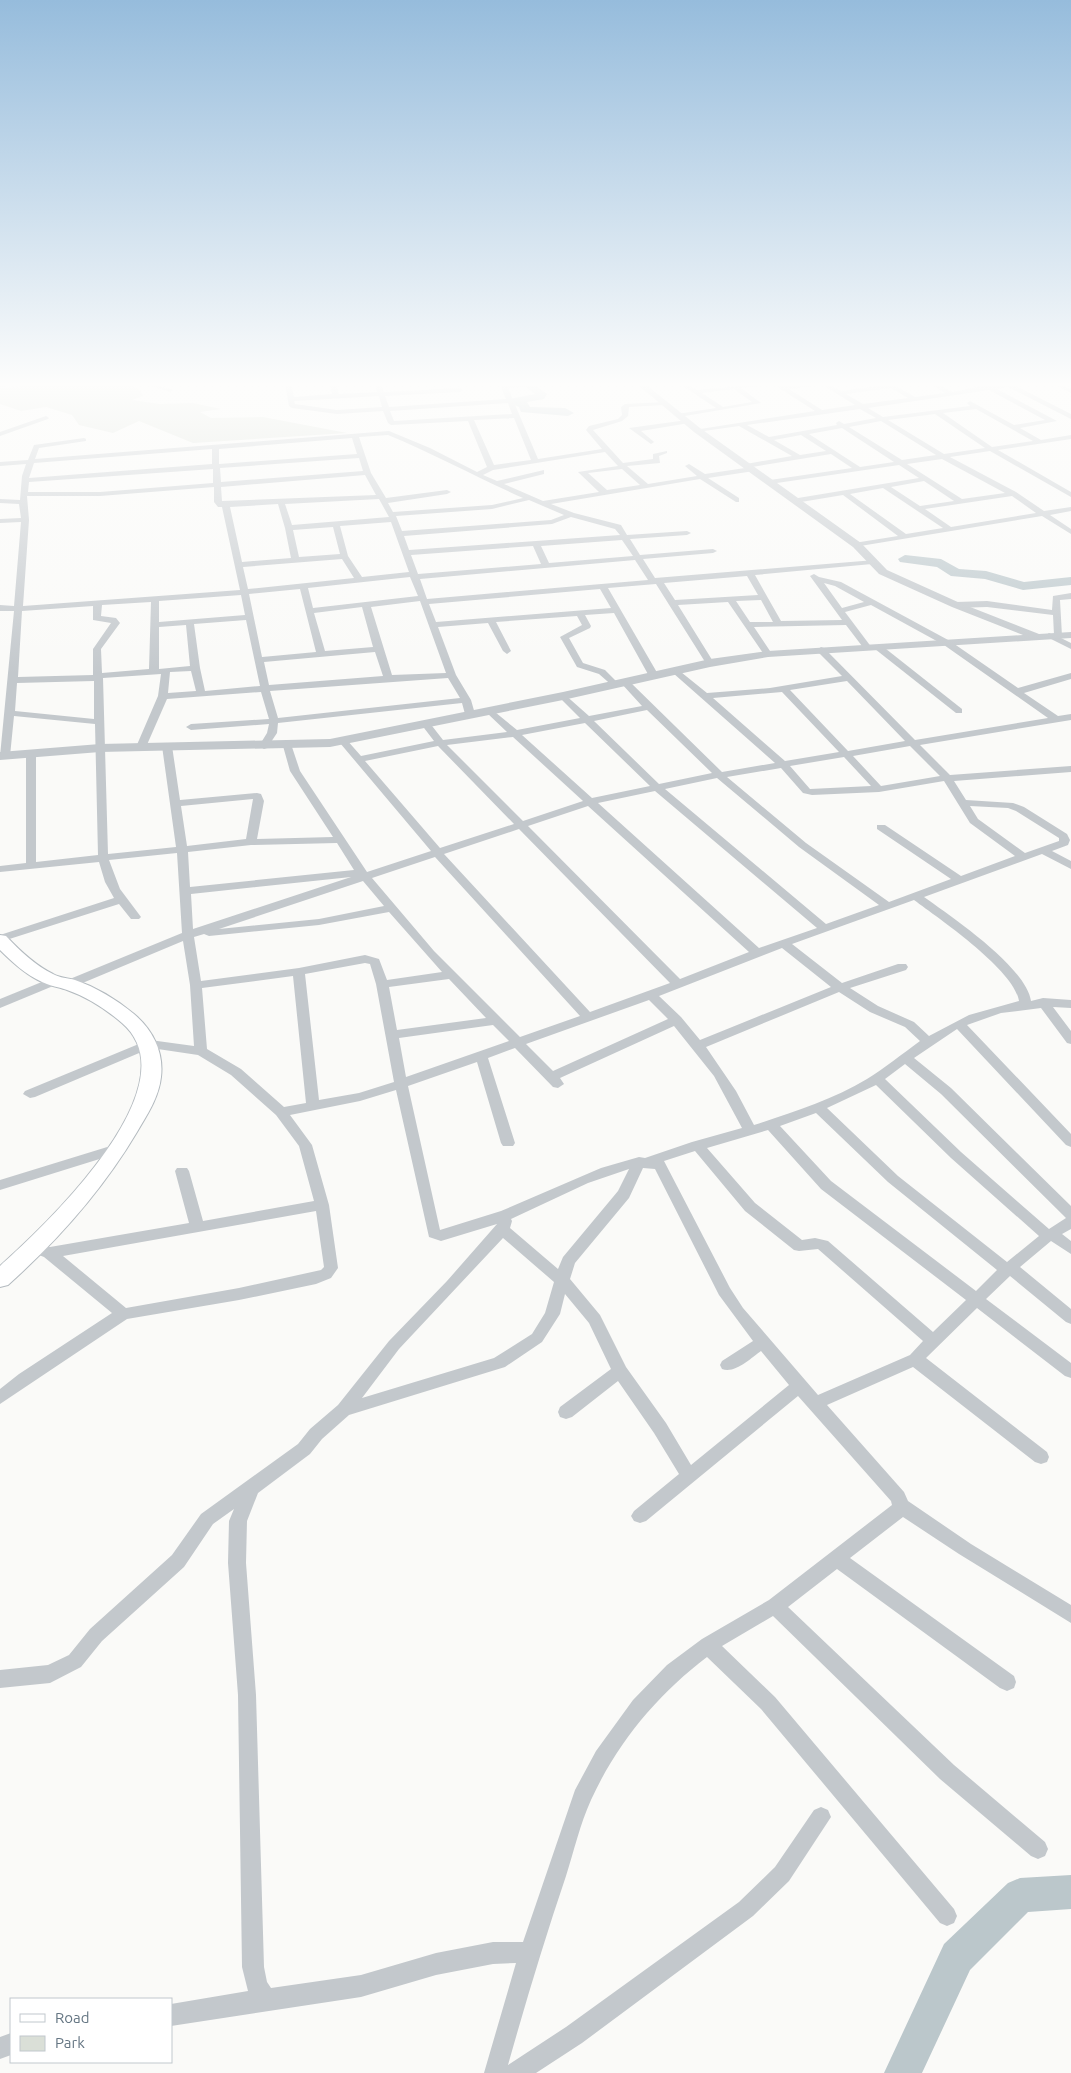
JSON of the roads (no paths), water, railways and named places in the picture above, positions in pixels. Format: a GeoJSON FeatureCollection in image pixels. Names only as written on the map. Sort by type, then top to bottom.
{"type":"FeatureCollection","features":[{"type":"Feature","properties":{"kind":"main road"},"geometry":{"type":"LineString","coordinates":[[0,939],[24,962],[126,1017],[150,1044],[153,1063],[150,1088],[117,1149],[95,1181],[42,1251],[0,1279]]}},
{"type":"Feature","properties":{"kind":"street"},"geometry":{"type":"LineString","coordinates":[[26,481],[20,609],[14,680],[2,756],[100,748],[288,746],[343,741],[621,684],[710,663],[768,654],[1054,636]]}},
{"type":"Feature","properties":{"kind":"street"},"geometry":{"type":"LineString","coordinates":[[217,481],[218,502],[226,506],[382,499],[447,492]]}},
{"type":"Feature","properties":{"kind":"street"},"geometry":{"type":"LineString","coordinates":[[0,502],[24,498],[270,481]]}},
{"type":"Feature","properties":{"kind":"street"},"geometry":{"type":"LineString","coordinates":[[371,481],[393,517],[407,553],[413,576],[451,675],[466,700],[470,714]]}},
{"type":"Feature","properties":{"kind":"street"},"geometry":{"type":"LineString","coordinates":[[488,481],[571,515],[618,527],[674,603],[710,663]]}},
{"type":"Feature","properties":{"kind":"street"},"geometry":{"type":"LineString","coordinates":[[495,484],[507,481]]}},
{"type":"Feature","properties":{"kind":"street"},"geometry":{"type":"LineString","coordinates":[[592,481],[604,492]]}},
{"type":"Feature","properties":{"kind":"street"},"geometry":{"type":"LineString","coordinates":[[640,481],[646,486]]}},
{"type":"Feature","properties":{"kind":"street"},"geometry":{"type":"LineString","coordinates":[[544,503],[675,481]]}},
{"type":"Feature","properties":{"kind":"street"},"geometry":{"type":"LineString","coordinates":[[708,481],[736,500]]}},
{"type":"Feature","properties":{"kind":"street"},"geometry":{"type":"LineString","coordinates":[[770,482],[779,481]]}},
{"type":"Feature","properties":{"kind":"street"},"geometry":{"type":"LineString","coordinates":[[795,500],[915,481]]}},
{"type":"Feature","properties":{"kind":"street"},"geometry":{"type":"LineString","coordinates":[[928,481],[961,502]]}},
{"type":"Feature","properties":{"kind":"street"},"geometry":{"type":"LineString","coordinates":[[988,481],[1013,494],[1071,532]]}},
{"type":"Feature","properties":{"kind":"street"},"geometry":{"type":"LineString","coordinates":[[1045,481],[1071,495]]}},
{"type":"Feature","properties":{"kind":"street"},"geometry":{"type":"LineString","coordinates":[[770,482],[857,545],[872,562],[895,578],[956,605],[1054,636],[1071,646]]}},
{"type":"Feature","properties":{"kind":"street"},"geometry":{"type":"LineString","coordinates":[[1056,487],[1071,484]]}},
{"type":"Feature","properties":{"kind":"street"},"geometry":{"type":"LineString","coordinates":[[885,486],[950,530]]}},
{"type":"Feature","properties":{"kind":"street"},"geometry":{"type":"LineString","coordinates":[[843,492],[905,538]]}},
{"type":"Feature","properties":{"kind":"street"},"geometry":{"type":"LineString","coordinates":[[919,508],[1013,494]]}},
{"type":"Feature","properties":{"kind":"street"},"geometry":{"type":"LineString","coordinates":[[289,528],[492,506],[530,498]]}},
{"type":"Feature","properties":{"kind":"street"},"geometry":{"type":"LineString","coordinates":[[281,504],[289,528],[295,560]]}},
{"type":"Feature","properties":{"kind":"street"},"geometry":{"type":"LineString","coordinates":[[226,506],[238,565],[246,592],[265,690],[274,721],[272,734],[264,746]]}},
{"type":"Feature","properties":{"kind":"street"},"geometry":{"type":"LineString","coordinates":[[857,545],[1071,509]]}},
{"type":"Feature","properties":{"kind":"street"},"geometry":{"type":"LineString","coordinates":[[400,534],[552,522],[571,515]]}},
{"type":"Feature","properties":{"kind":"street"},"geometry":{"type":"LineString","coordinates":[[0,521],[25,520]]}},
{"type":"Feature","properties":{"kind":"street"},"geometry":{"type":"LineString","coordinates":[[336,524],[344,556],[360,580]]}},
{"type":"Feature","properties":{"kind":"street"},"geometry":{"type":"LineString","coordinates":[[407,553],[687,533]]}},
{"type":"Feature","properties":{"kind":"street"},"geometry":{"type":"LineString","coordinates":[[536,544],[546,566]]}},
{"type":"Feature","properties":{"kind":"street"},"geometry":{"type":"LineString","coordinates":[[0,608],[20,609],[246,592],[360,580],[713,551]]}},
{"type":"Feature","properties":{"kind":"street"},"geometry":{"type":"LineString","coordinates":[[238,565],[344,556]]}},
{"type":"Feature","properties":{"kind":"street"},"geometry":{"type":"LineString","coordinates":[[309,611],[602,584],[806,570],[872,562]]}},
{"type":"Feature","properties":{"kind":"street"},"geometry":{"type":"LineString","coordinates":[[806,570],[816,579],[848,622],[873,648],[959,712]]}},
{"type":"Feature","properties":{"kind":"street"},"geometry":{"type":"LineString","coordinates":[[750,573],[778,623]]}},
{"type":"Feature","properties":{"kind":"street"},"geometry":{"type":"LineString","coordinates":[[816,579],[838,584],[947,643],[1016,692],[1066,719]]}},
{"type":"Feature","properties":{"kind":"street"},"geometry":{"type":"LineString","coordinates":[[602,584],[654,676]]}},
{"type":"Feature","properties":{"kind":"street"},"geometry":{"type":"LineString","coordinates":[[304,586],[321,654]]}},
{"type":"Feature","properties":{"kind":"street"},"geometry":{"type":"LineString","coordinates":[[1054,636],[1056,598],[1071,596]]}},
{"type":"Feature","properties":{"kind":"street"},"geometry":{"type":"LineString","coordinates":[[674,603],[764,597]]}},
{"type":"Feature","properties":{"kind":"street"},"geometry":{"type":"LineString","coordinates":[[154,671],[155,599]]}},
{"type":"Feature","properties":{"kind":"street"},"geometry":{"type":"LineString","coordinates":[[730,599],[768,654]]}},
{"type":"Feature","properties":{"kind":"street"},"geometry":{"type":"LineString","coordinates":[[840,611],[872,602]]}},
{"type":"Feature","properties":{"kind":"street"},"geometry":{"type":"LineString","coordinates":[[98,603],[96,618],[113,620],[116,623],[97,649],[103,856],[108,880],[120,900],[134,917]]}},
{"type":"Feature","properties":{"kind":"street"},"geometry":{"type":"LineString","coordinates":[[956,605],[988,604],[1056,613]]}},
{"type":"Feature","properties":{"kind":"street"},"geometry":{"type":"LineString","coordinates":[[366,605],[388,678]]}},
{"type":"Feature","properties":{"kind":"street"},"geometry":{"type":"LineString","coordinates":[[432,625],[616,610]]}},
{"type":"Feature","properties":{"kind":"street"},"geometry":{"type":"LineString","coordinates":[[580,613],[587,626],[564,637],[580,665],[602,672],[621,684],[649,707],[683,742],[791,837],[886,905]]}},
{"type":"Feature","properties":{"kind":"street"},"geometry":{"type":"LineString","coordinates":[[154,625],[190,624],[250,618]]}},
{"type":"Feature","properties":{"kind":"street"},"geometry":{"type":"LineString","coordinates":[[491,621],[507,651]]}},
{"type":"Feature","properties":{"kind":"street"},"geometry":{"type":"LineString","coordinates":[[748,625],[848,622]]}},
{"type":"Feature","properties":{"kind":"street"},"geometry":{"type":"LineString","coordinates":[[190,624],[195,668],[201,694]]}},
{"type":"Feature","properties":{"kind":"street"},"geometry":{"type":"LineString","coordinates":[[259,660],[378,649]]}},
{"type":"Feature","properties":{"kind":"street"},"geometry":{"type":"LineString","coordinates":[[821,650],[947,778],[974,821],[1022,856]]}},
{"type":"Feature","properties":{"kind":"street"},"geometry":{"type":"LineString","coordinates":[[14,680],[98,677],[195,668]]}},
{"type":"Feature","properties":{"kind":"street"},"geometry":{"type":"LineString","coordinates":[[140,747],[163,696],[166,670]]}},
{"type":"Feature","properties":{"kind":"street"},"geometry":{"type":"LineString","coordinates":[[676,671],[784,765],[804,788],[812,792],[879,789],[947,778],[1071,770]]}},
{"type":"Feature","properties":{"kind":"street"},"geometry":{"type":"LineString","coordinates":[[163,696],[265,690],[388,678],[451,675]]}},
{"type":"Feature","properties":{"kind":"street"},"geometry":{"type":"LineString","coordinates":[[1016,692],[1071,676]]}},
{"type":"Feature","properties":{"kind":"street"},"geometry":{"type":"LineString","coordinates":[[707,696],[784,689],[849,678]]}},
{"type":"Feature","properties":{"kind":"street"},"geometry":{"type":"LineString","coordinates":[[784,689],[879,789]]}},
{"type":"Feature","properties":{"kind":"street"},"geometry":{"type":"LineString","coordinates":[[563,696],[656,787],[824,928]]}},
{"type":"Feature","properties":{"kind":"street"},"geometry":{"type":"LineString","coordinates":[[191,727],[274,721],[466,700]]}},
{"type":"Feature","properties":{"kind":"street"},"geometry":{"type":"LineString","coordinates":[[358,759],[440,743],[514,734],[649,707]]}},
{"type":"Feature","properties":{"kind":"street"},"geometry":{"type":"LineString","coordinates":[[490,710],[589,802],[757,952]]}},
{"type":"Feature","properties":{"kind":"street"},"geometry":{"type":"LineString","coordinates":[[10,713],[100,722]]}},
{"type":"Feature","properties":{"kind":"street"},"geometry":{"type":"LineString","coordinates":[[0,1004],[62,983],[188,935],[363,875],[438,853],[589,802],[720,775],[1066,719]]}},
{"type":"Feature","properties":{"kind":"street"},"geometry":{"type":"LineString","coordinates":[[426,724],[440,743],[677,983]]}},
{"type":"Feature","properties":{"kind":"street"},"geometry":{"type":"LineString","coordinates":[[343,741],[438,853],[587,1016]]}},
{"type":"Feature","properties":{"kind":"street"},"geometry":{"type":"LineString","coordinates":[[167,746],[182,849],[188,935],[196,984],[201,1051]]}},
{"type":"Feature","properties":{"kind":"street"},"geometry":{"type":"LineString","coordinates":[[288,746],[295,771],[363,875],[450,975],[493,1021],[554,1080],[677,1020]]}},
{"type":"Feature","properties":{"kind":"street"},"geometry":{"type":"LineString","coordinates":[[31,754],[31,865]]}},
{"type":"Feature","properties":{"kind":"street"},"geometry":{"type":"LineString","coordinates":[[174,804],[257,796],[259,801],[251,842]]}},
{"type":"Feature","properties":{"kind":"street"},"geometry":{"type":"LineString","coordinates":[[281,1112],[313,1104],[360,1098],[401,1084],[651,994],[757,952],[886,905],[916,896],[1022,856],[1064,843],[1065,840],[1020,808],[1009,805],[964,803]]}},
{"type":"Feature","properties":{"kind":"street"},"geometry":{"type":"LineString","coordinates":[[881,827],[960,880]]}},
{"type":"Feature","properties":{"kind":"street"},"geometry":{"type":"LineString","coordinates":[[0,869],[103,856],[251,842],[341,840]]}},
{"type":"Feature","properties":{"kind":"street"},"geometry":{"type":"LineString","coordinates":[[1043,850],[1071,866]]}},
{"type":"Feature","properties":{"kind":"street"},"geometry":{"type":"LineString","coordinates":[[186,890],[363,875]]}},
{"type":"Feature","properties":{"kind":"street"},"geometry":{"type":"LineString","coordinates":[[916,896],[995,958],[1012,976],[1025,991],[1027,997],[1025,1003],[1014,1008]]}},
{"type":"Feature","properties":{"kind":"street"},"geometry":{"type":"LineString","coordinates":[[0,939],[120,900]]}},
{"type":"Feature","properties":{"kind":"street"},"geometry":{"type":"LineString","coordinates":[[188,935],[319,922],[392,908]]}},
{"type":"Feature","properties":{"kind":"street"},"geometry":{"type":"LineString","coordinates":[[783,943],[841,987],[875,1009],[903,1020],[918,1030],[928,1044]]}},
{"type":"Feature","properties":{"kind":"street"},"geometry":{"type":"LineString","coordinates":[[196,984],[299,972],[371,960],[375,962],[382,984],[401,1084],[434,1233],[441,1236],[505,1222],[590,1177],[770,1124],[818,1107],[877,1079],[959,1024],[1014,1008],[1043,1002],[1071,1004]]}},
{"type":"Feature","properties":{"kind":"street"},"geometry":{"type":"LineString","coordinates":[[699,1045],[841,987],[902,967]]}},
{"type":"Feature","properties":{"kind":"street"},"geometry":{"type":"LineString","coordinates":[[299,972],[313,1104]]}},
{"type":"Feature","properties":{"kind":"street"},"geometry":{"type":"LineString","coordinates":[[382,984],[450,975]]}},
{"type":"Feature","properties":{"kind":"street"},"geometry":{"type":"LineString","coordinates":[[651,994],[699,1045],[730,1090],[750,1130]]}},
{"type":"Feature","properties":{"kind":"street"},"geometry":{"type":"LineString","coordinates":[[1043,1002],[1071,1040]]}},
{"type":"Feature","properties":{"kind":"street"},"geometry":{"type":"LineString","coordinates":[[392,1035],[493,1021]]}},
{"type":"Feature","properties":{"kind":"street"},"geometry":{"type":"LineString","coordinates":[[959,1024],[1071,1142]]}},
{"type":"Feature","properties":{"kind":"street"},"geometry":{"type":"LineString","coordinates":[[0,1398],[25,1378],[123,1314],[239,1294],[326,1274],[330,1268],[322,1205],[305,1145],[281,1112],[236,1072],[201,1051],[150,1044],[30,1094]]}},
{"type":"Feature","properties":{"kind":"street"},"geometry":{"type":"LineString","coordinates":[[481,1055],[508,1143]]}},
{"type":"Feature","properties":{"kind":"street"},"geometry":{"type":"LineString","coordinates":[[906,1058],[946,1091],[1071,1215]]}},
{"type":"Feature","properties":{"kind":"street"},"geometry":{"type":"LineString","coordinates":[[877,1079],[956,1155],[1050,1235],[1071,1249]]}},
{"type":"Feature","properties":{"kind":"street"},"geometry":{"type":"LineString","coordinates":[[818,1107],[893,1180],[1071,1318]]}},
{"type":"Feature","properties":{"kind":"street"},"geometry":{"type":"LineString","coordinates":[[770,1124],[826,1186],[1071,1372]]}},
{"type":"Feature","properties":{"kind":"street"},"geometry":{"type":"LineString","coordinates":[[696,1145],[750,1207],[763,1218],[799,1246],[815,1243],[823,1245],[934,1341]]}},
{"type":"Feature","properties":{"kind":"street"},"geometry":{"type":"LineString","coordinates":[[0,1185],[117,1149]]}},
{"type":"Feature","properties":{"kind":"street"},"geometry":{"type":"LineString","coordinates":[[344,1410],[498,1364],[537,1338],[552,1314],[568,1261],[624,1194],[645,1162]]}},
{"type":"Feature","properties":{"kind":"street"},"geometry":{"type":"LineString","coordinates":[[645,1162],[663,1168],[682,1210],[724,1291],[762,1343],[898,1497],[901,1506],[965,1549],[1071,1615]]}},
{"type":"Feature","properties":{"kind":"street"},"geometry":{"type":"LineString","coordinates":[[182,1170],[197,1226]]}},
{"type":"Feature","properties":{"kind":"street"},"geometry":{"type":"LineString","coordinates":[[42,1251],[322,1205]]}},
{"type":"Feature","properties":{"kind":"street"},"geometry":{"type":"LineString","coordinates":[[505,1222],[562,1280],[595,1318],[620,1371],[660,1428],[689,1477]]}},
{"type":"Feature","properties":{"kind":"street"},"geometry":{"type":"LineString","coordinates":[[0,1679],[50,1674],[75,1662],[96,1635],[178,1561],[207,1519],[304,1449],[316,1434],[344,1410],[394,1345],[452,1285],[505,1222]]}},
{"type":"Feature","properties":{"kind":"street"},"geometry":{"type":"LineString","coordinates":[[816,1402],[915,1358],[1009,1269],[1050,1235],[1071,1222]]}},
{"type":"Feature","properties":{"kind":"street"},"geometry":{"type":"LineString","coordinates":[[42,1251],[123,1314]]}},
{"type":"Feature","properties":{"kind":"street"},"geometry":{"type":"LineString","coordinates":[[728,1364],[762,1343]]}},
{"type":"Feature","properties":{"kind":"street"},"geometry":{"type":"LineString","coordinates":[[915,1358],[1041,1457]]}},
{"type":"Feature","properties":{"kind":"street"},"geometry":{"type":"LineString","coordinates":[[566,1412],[620,1371]]}},
{"type":"Feature","properties":{"kind":"street"},"geometry":{"type":"LineString","coordinates":[[640,1516],[799,1386]]}},
{"type":"Feature","properties":{"kind":"street"},"geometry":{"type":"LineString","coordinates":[[252,1487],[238,1521],[236,1563],[247,1695],[252,1959],[257,1986],[266,1999]]}},
{"type":"Feature","properties":{"kind":"street"},"geometry":{"type":"LineString","coordinates":[[496,2073],[530,1952],[582,1797],[603,1758],[640,1706],[674,1671],[708,1645],[775,1606],[897,1512],[901,1506]]}},
{"type":"Feature","properties":{"kind":"street"},"geometry":{"type":"LineString","coordinates":[[837,1559],[1007,1682]]}},
{"type":"Feature","properties":{"kind":"street"},"geometry":{"type":"LineString","coordinates":[[775,1606],[947,1772],[1038,1849]]}},
{"type":"Feature","properties":{"kind":"street"},"geometry":{"type":"LineString","coordinates":[[708,1645],[768,1702],[947,1916]]}},
{"type":"Feature","properties":{"kind":"street"},"geometry":{"type":"LineString","coordinates":[[516,2073],[574,2036],[746,1909],[782,1874],[821,1817]]}},
{"type":"Feature","properties":{"kind":"street"},"geometry":{"type":"LineString","coordinates":[[172,2014],[361,1986],[436,1964],[493,1953],[530,1952]]}},
{"type":"Feature","properties":{"kind":"waterway"},"geometry":{"type":"LineString","coordinates":[[905,559],[941,563],[956,573],[986,575],[1023,586],[1071,581]]}},
{"type":"Feature","properties":{"kind":"waterway"},"geometry":{"type":"LineString","coordinates":[[903,2073],[957,1957],[1020,1895],[1071,1892]]}}]}
